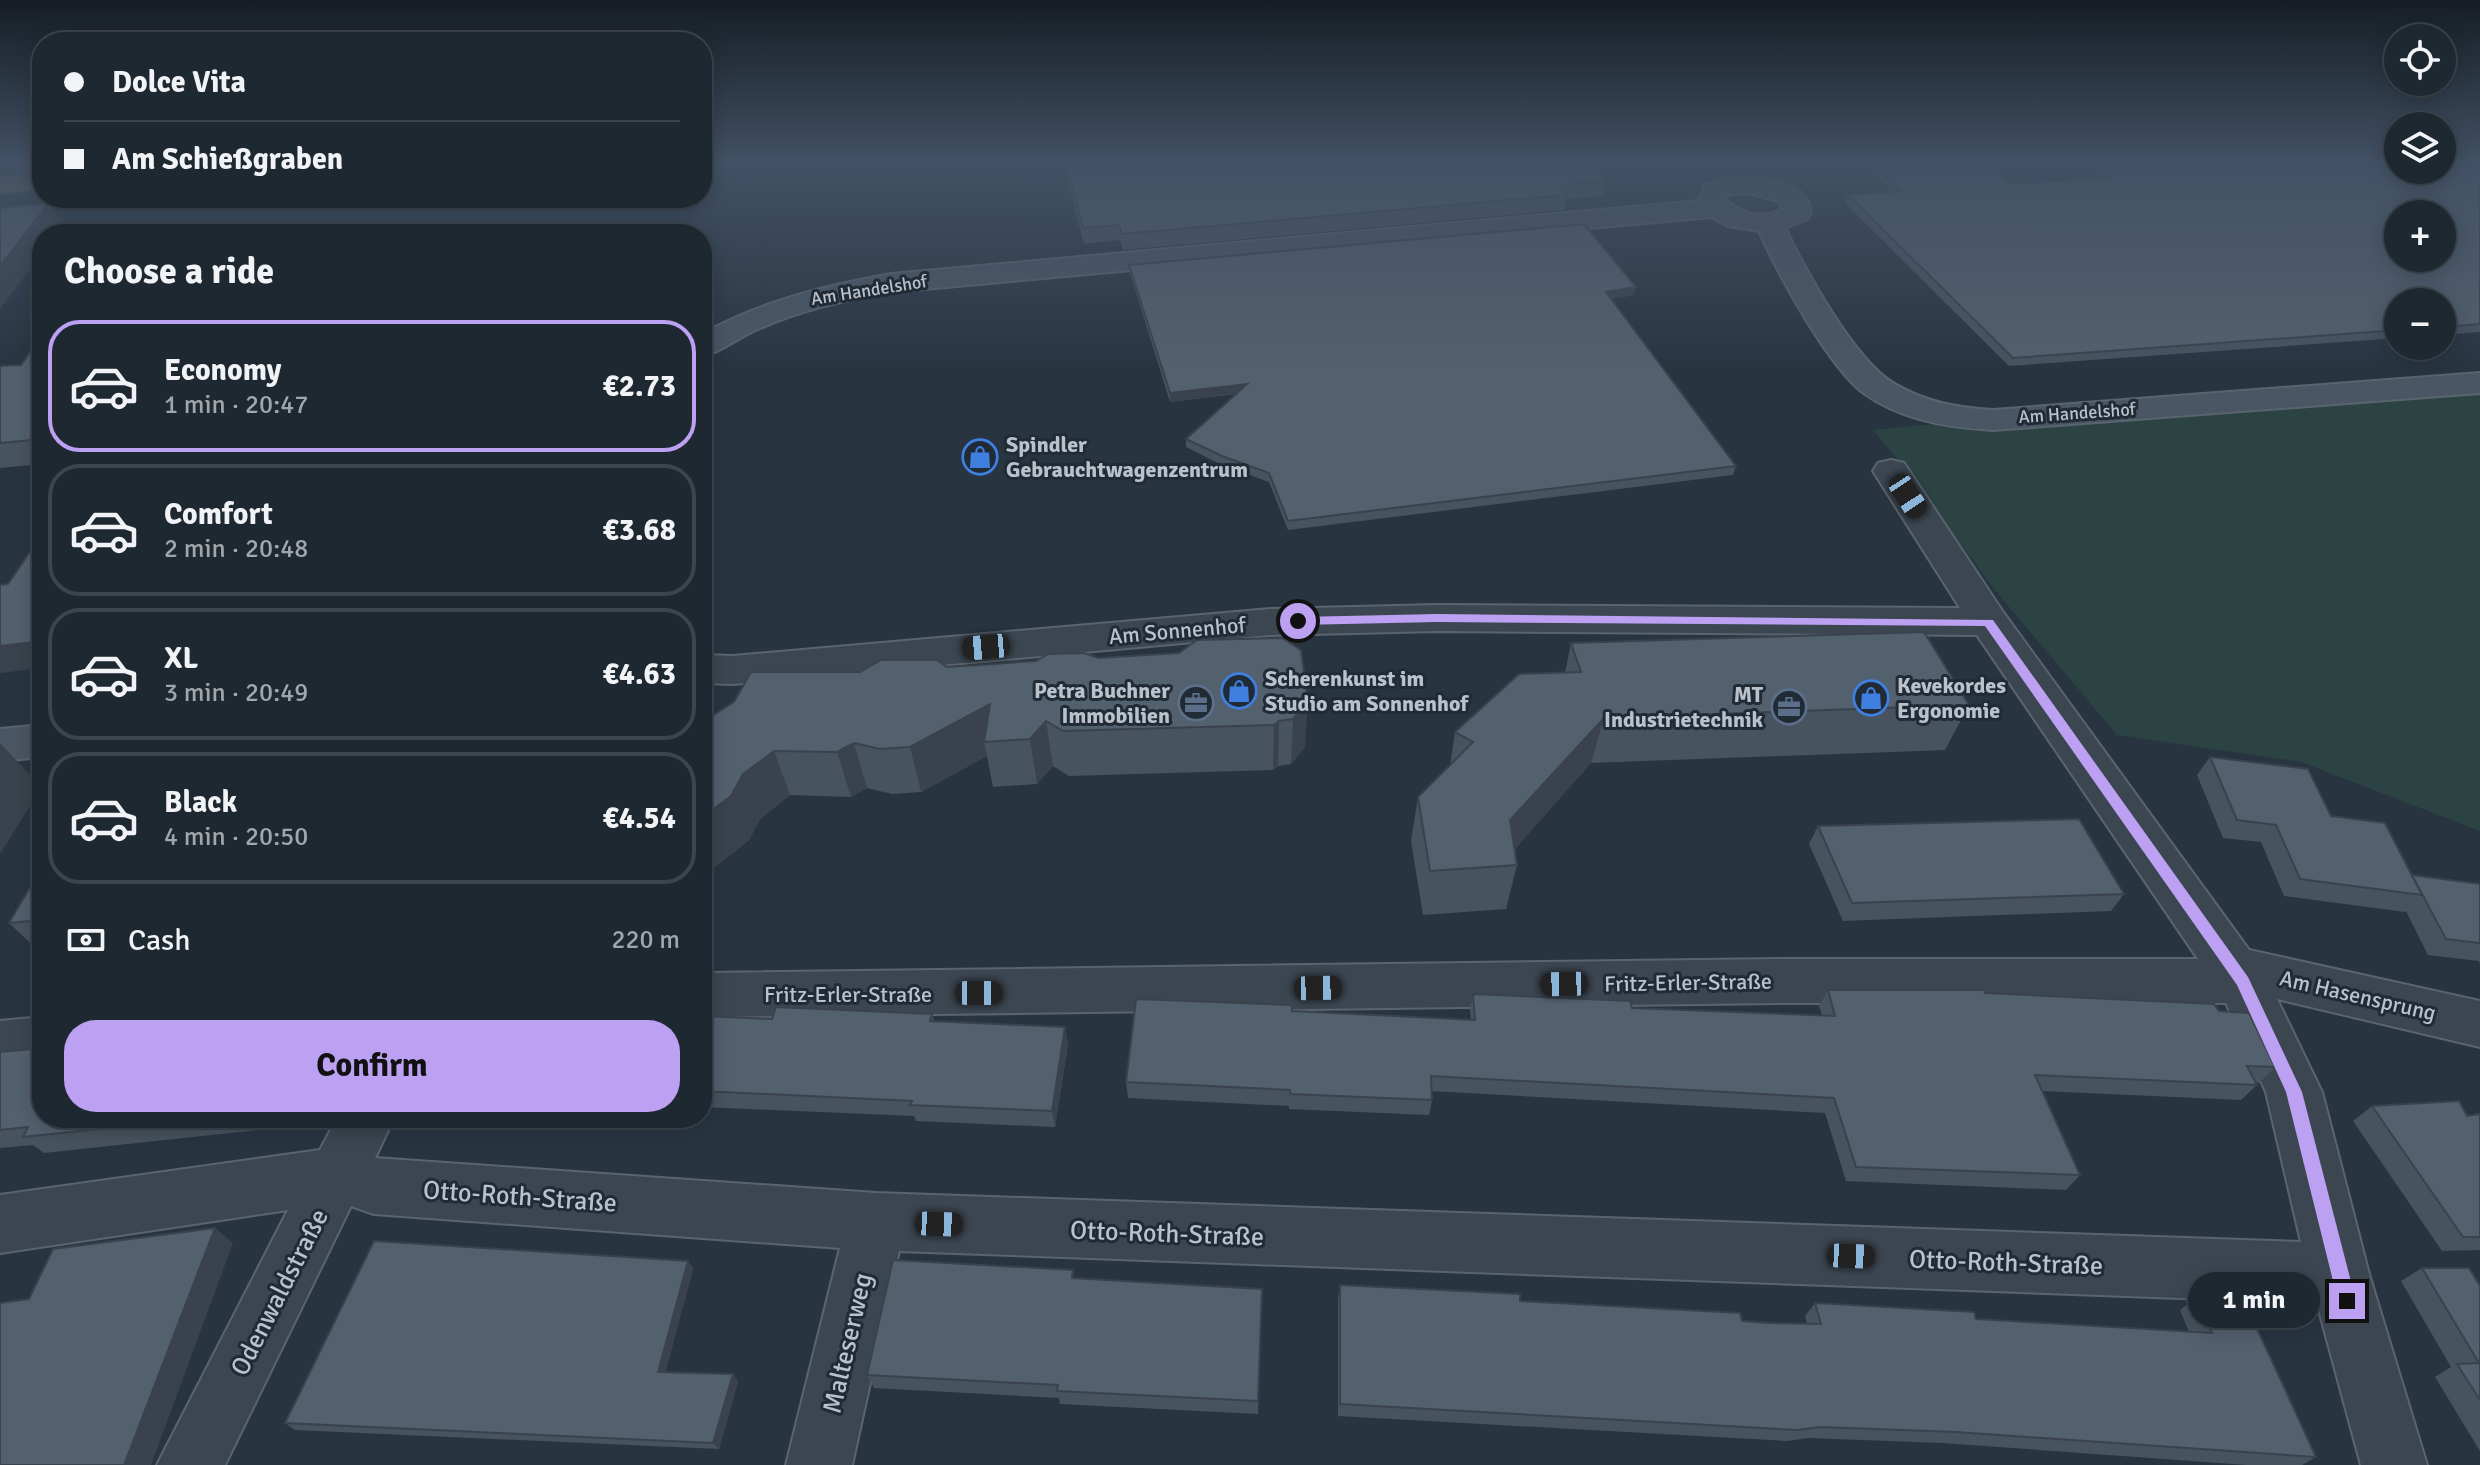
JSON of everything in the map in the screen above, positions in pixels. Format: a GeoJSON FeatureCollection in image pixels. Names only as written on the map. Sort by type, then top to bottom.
{"type":"FeatureCollection","features":[{"type":"Feature","properties":{"kind":"street","name":"Am Handelshof"},"geometry":{"type":"LineString","coordinates":[[712,342],[767,312],[808,299],[884,285],[1439,232]]}},
{"type":"Feature","properties":{"kind":"street","name":"Am Handelshof"},"geometry":{"type":"LineString","coordinates":[[1773,232],[1784,257],[1833,335],[1865,378],[1910,402],[1966,419],[1993,420],[2480,383]]}},
{"type":"Feature","properties":{"kind":"street"},"geometry":{"type":"LineString","coordinates":[[1891,471],[1989,622],[2239,975],[2294,1092],[2339,1274],[2394,1465]]}},
{"type":"Feature","properties":{"kind":"street","name":"Am Sonnenhof"},"geometry":{"type":"LineString","coordinates":[[712,669],[733,670],[1270,622],[1437,618],[1989,622]]}},
{"type":"Feature","properties":{"kind":"street"},"geometry":{"type":"LineString","coordinates":[[0,745],[32,742]]}},
{"type":"Feature","properties":{"kind":"street","name":"Fritz-Erler-Straße"},"geometry":{"type":"LineString","coordinates":[[712,995],[2239,975]]}},
{"type":"Feature","properties":{"kind":"street","name":"Am Hasensprung"},"geometry":{"type":"LineString","coordinates":[[2239,975],[2480,1024]]}},
{"type":"Feature","properties":{"kind":"street"},"geometry":{"type":"LineString","coordinates":[[0,1045],[32,1041]]}},
{"type":"Feature","properties":{"kind":"street","name":"Odenwaldstraße"},"geometry":{"type":"LineString","coordinates":[[190,1465],[361,1128]]}},
{"type":"Feature","properties":{"kind":"street","name":"Otto-Roth-Straße"},"geometry":{"type":"LineString","coordinates":[[0,1224],[339,1175],[374,1186],[876,1222],[2339,1274]]}},
{"type":"Feature","properties":{"kind":"street","name":"Malteserweg"},"geometry":{"type":"LineString","coordinates":[[819,1465],[876,1222]]}},
{"type":"Feature","properties":{"kind":"green space"},"geometry":{"type":"Polygon","coordinates":[[[2480,372],[2480,831],[2301,762],[2117,735],[1994,589],[1905,468],[1873,430],[2480,372]]]}},
{"type":"Feature","properties":{"kind":"building"},"geometry":{"type":"Polygon","coordinates":[[[0,232],[26,232],[0,266],[0,232]]]}},
{"type":"Feature","properties":{"kind":"building"},"geometry":{"type":"Polygon","coordinates":[[[1491,232],[1591,232],[1636,287],[1606,292],[1736,466],[1288,521],[1269,473],[1186,439],[1247,384],[1170,393],[1129,265],[1491,232]]]}},
{"type":"Feature","properties":{"kind":"building"},"geometry":{"type":"Polygon","coordinates":[[[1886,232],[2384,232],[2384,272],[2456,272],[2456,232],[2480,232],[2480,324],[2456,326],[2456,288],[2384,288],[2384,331],[2013,358],[1886,232]]]}},
{"type":"Feature","properties":{"kind":"building"},"geometry":{"type":"Polygon","coordinates":[[[32,349],[32,440],[0,443],[0,366],[21,365],[32,349]]]}},
{"type":"Feature","properties":{"kind":"building"},"geometry":{"type":"Polygon","coordinates":[[[32,549],[32,642],[0,646],[0,585],[8,584],[32,549]]]}},
{"type":"Feature","properties":{"kind":"building"},"geometry":{"type":"Polygon","coordinates":[[[1924,632],[1969,705],[1604,718],[1510,820],[1517,865],[1430,871],[1418,797],[1473,742],[1455,732],[1519,674],[1581,672],[1571,643],[1924,632]]]}},
{"type":"Feature","properties":{"kind":"building"},"geometry":{"type":"Polygon","coordinates":[[[1282,638],[1301,650],[1308,702],[1293,719],[1274,725],[1063,731],[1046,721],[1030,739],[984,742],[990,704],[910,747],[880,749],[854,743],[837,752],[774,751],[743,774],[731,796],[712,810],[712,716],[734,702],[751,672],[860,672],[881,660],[937,660],[947,667],[1036,661],[1048,654],[1084,653],[1098,658],[1179,653],[1197,640],[1282,638]]]}},
{"type":"Feature","properties":{"kind":"building"},"geometry":{"type":"Polygon","coordinates":[[[2210,757],[2308,769],[2331,816],[2385,823],[2422,895],[2300,879],[2276,825],[2237,820],[2210,757]]]}},
{"type":"Feature","properties":{"kind":"building"},"geometry":{"type":"Polygon","coordinates":[[[2079,819],[2124,894],[1852,903],[1818,826],[2079,819]]]}},
{"type":"Feature","properties":{"kind":"building"},"geometry":{"type":"Polygon","coordinates":[[[2412,875],[2480,884],[2480,943],[2446,939],[2412,875]]]}},
{"type":"Feature","properties":{"kind":"building"},"geometry":{"type":"Polygon","coordinates":[[[32,884],[32,921],[9,923],[32,884]]]}},
{"type":"Feature","properties":{"kind":"building"},"geometry":{"type":"Polygon","coordinates":[[[1828,990],[1984,990],[1985,993],[2214,1004],[2219,1011],[2249,1013],[2275,1067],[2247,1066],[2257,1085],[2035,1075],[2080,1175],[1856,1167],[1834,1098],[1431,1076],[1432,1100],[1126,1082],[1136,999],[1292,1005],[1292,1011],[1475,1020],[1473,994],[1630,1001],[1632,1008],[1835,1016],[1828,990]]]}},
{"type":"Feature","properties":{"kind":"building"},"geometry":{"type":"Polygon","coordinates":[[[776,1007],[932,1014],[930,1021],[1065,1027],[1052,1111],[712,1091],[712,1016],[772,1019],[776,1007]]]}},
{"type":"Feature","properties":{"kind":"building"},"geometry":{"type":"Polygon","coordinates":[[[32,1049],[32,1128],[108,1128],[23,1137],[28,1127],[0,1130],[0,1052],[32,1049]]]}},
{"type":"Feature","properties":{"kind":"building"},"geometry":{"type":"Polygon","coordinates":[[[2459,1101],[2467,1116],[2480,1114],[2480,1237],[2463,1237],[2372,1106],[2459,1101]]]}},
{"type":"Feature","properties":{"kind":"building"},"geometry":{"type":"Polygon","coordinates":[[[215,1228],[124,1465],[0,1465],[0,1303],[29,1299],[53,1249],[215,1228]]]}},
{"type":"Feature","properties":{"kind":"building"},"geometry":{"type":"Polygon","coordinates":[[[374,1241],[688,1261],[658,1372],[733,1374],[713,1443],[285,1423],[374,1241]]]}},
{"type":"Feature","properties":{"kind":"building"},"geometry":{"type":"Polygon","coordinates":[[[893,1260],[1073,1270],[1072,1278],[1262,1289],[1258,1401],[1057,1391],[1058,1385],[867,1375],[893,1260]]]}},
{"type":"Feature","properties":{"kind":"building"},"geometry":{"type":"Polygon","coordinates":[[[2422,1268],[2469,1268],[2480,1286],[2480,1400],[2457,1364],[2479,1363],[2422,1268]]]}},
{"type":"Feature","properties":{"kind":"building"},"geometry":{"type":"Polygon","coordinates":[[[1340,1285],[1520,1294],[1520,1301],[1740,1313],[1742,1321],[1770,1323],[1821,1324],[1815,1303],[1974,1312],[1976,1319],[2212,1333],[2197,1297],[2244,1300],[2316,1457],[1956,1432],[1820,1427],[1797,1430],[1340,1404],[1340,1285]]]}},
{"type":"Feature","properties":{"kind":"place","name":"Spindler Gebrauchtwagenzentrum"},"geometry":{"type":"Point","coordinates":[980,457]}},
{"type":"Feature","properties":{"kind":"place","name":"Scherenkunst im Studio am Sonnenhof"},"geometry":{"type":"Point","coordinates":[1239,691]}},
{"type":"Feature","properties":{"kind":"place","name":"Kevekordes Ergonomie"},"geometry":{"type":"Point","coordinates":[1871,698]}},
{"type":"Feature","properties":{"kind":"place","name":"Petra Buchner Immobilien"},"geometry":{"type":"Point","coordinates":[1196,703]}},
{"type":"Feature","properties":{"kind":"place","name":"MT Industrietechnik"},"geometry":{"type":"Point","coordinates":[1789,707]}},
{"type":"Feature","properties":{"kind":"route"},"geometry":{"type":"LineString","coordinates":[[1298,621],[1437,618],[1989,622],[2242,981],[2294,1092],[2347,1301]]}}]}
